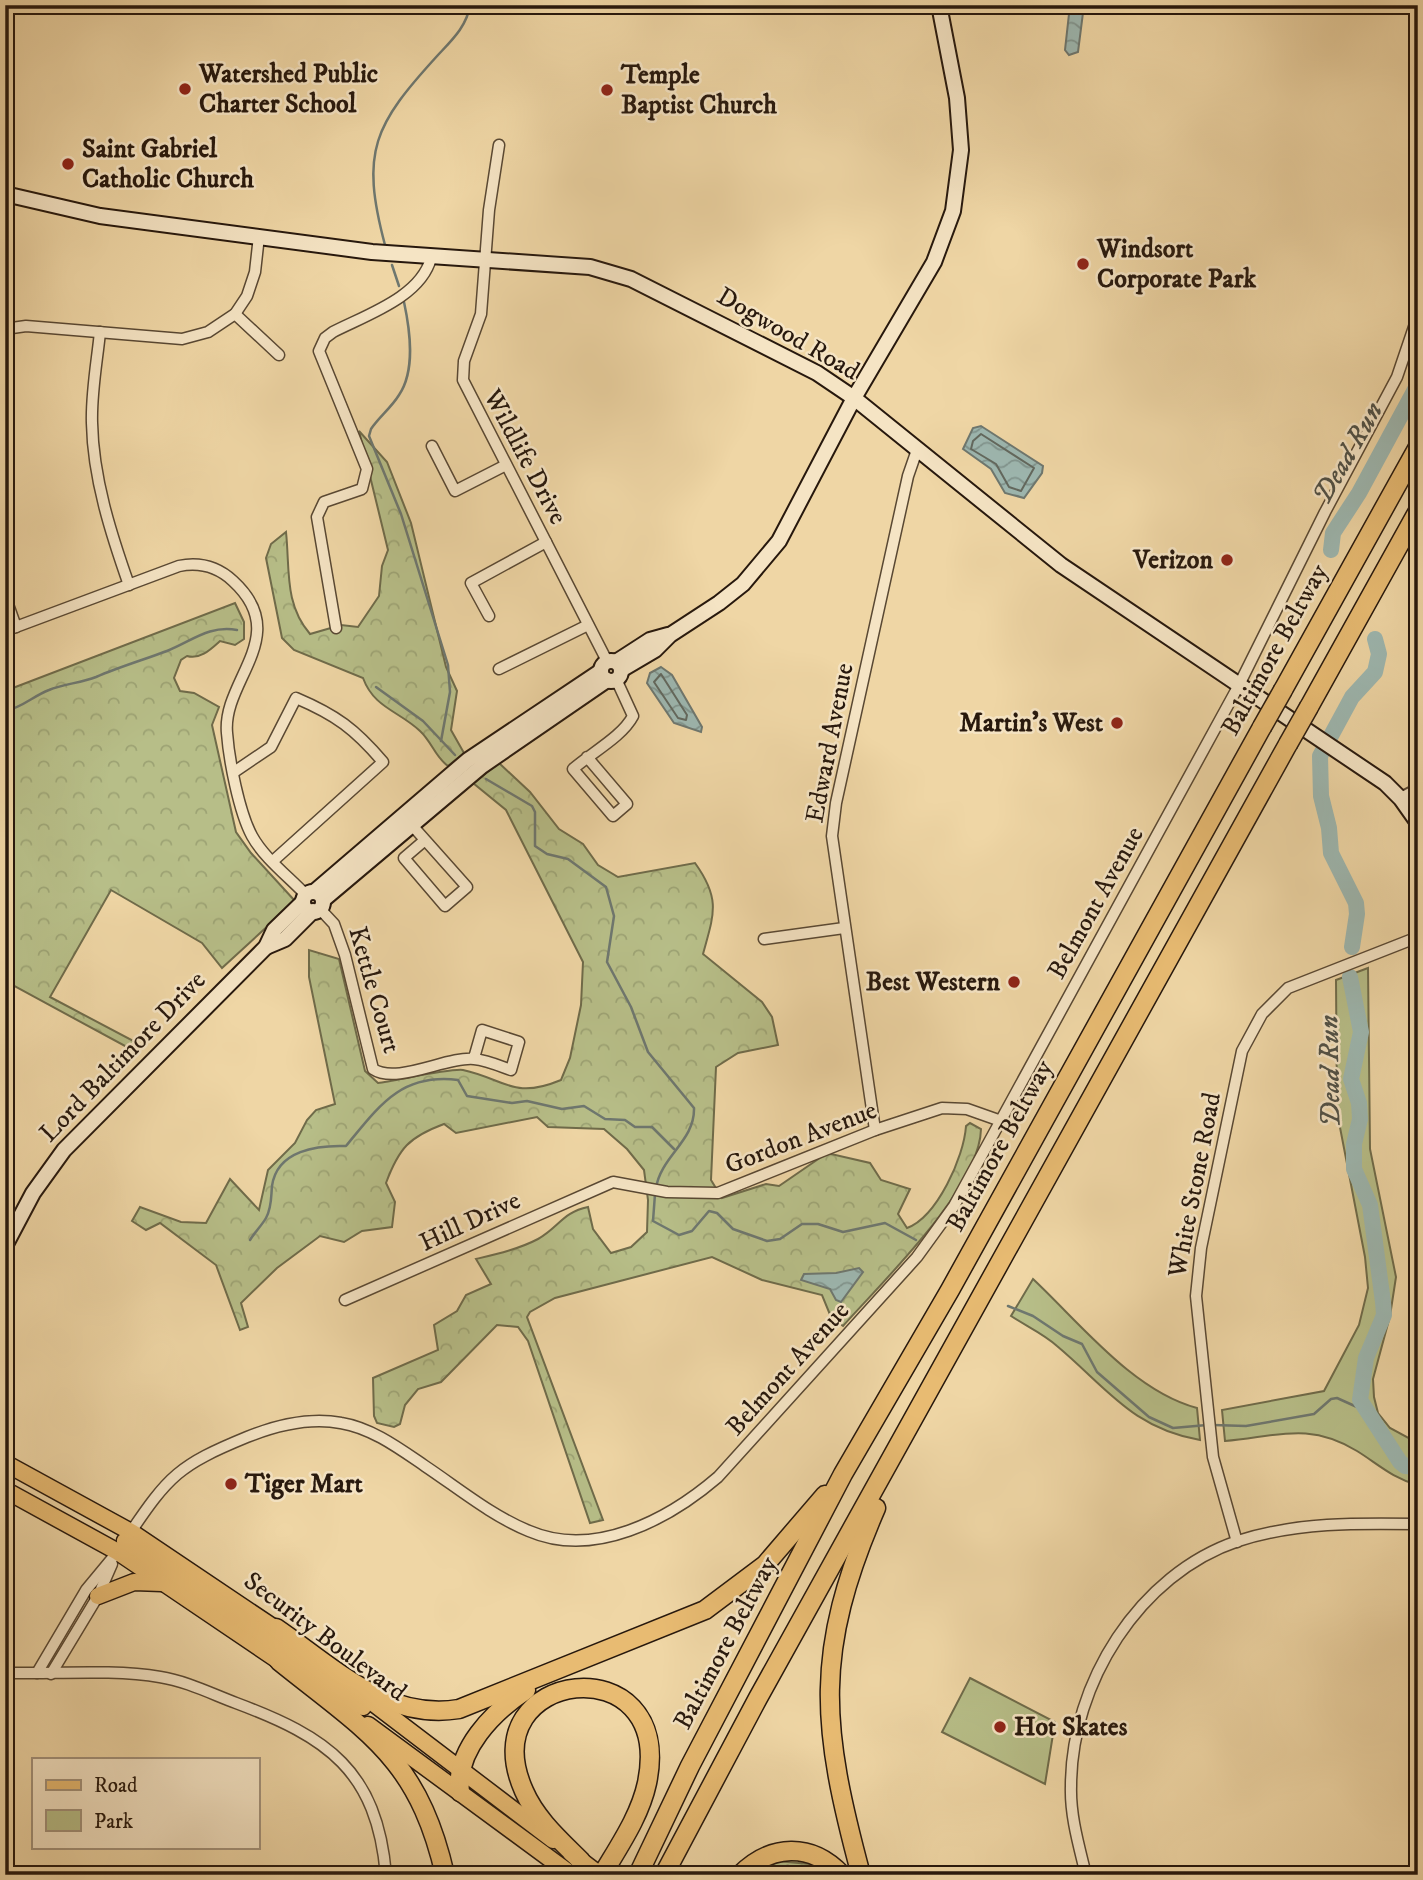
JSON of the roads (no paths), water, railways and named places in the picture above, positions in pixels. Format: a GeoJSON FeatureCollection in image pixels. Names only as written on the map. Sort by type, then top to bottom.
{"type":"FeatureCollection","features":[{"type":"Feature","properties":{"kind":"highway","name":"Baltimore Beltway"},"geometry":{"type":"LineString","coordinates":[[639,1875],[690,1766],[844,1474],[950,1290],[1418,447]]}},
{"type":"Feature","properties":{"kind":"highway","name":"Baltimore Beltway"},"geometry":{"type":"LineString","coordinates":[[664,1875],[1418,511]]}},
{"type":"Feature","properties":{"kind":"highway"},"geometry":{"type":"LineString","coordinates":[[861,1875],[841,1802],[830,1733],[829,1676],[834,1633],[856,1553],[915,1417]]}},
{"type":"Feature","properties":{"kind":"highway"},"geometry":{"type":"LineString","coordinates":[[276,1628],[389,1703],[424,1712],[459,1709],[683,1622],[727,1597],[772,1557],[844,1474]]}},
{"type":"Feature","properties":{"kind":"highway"},"geometry":{"type":"LineString","coordinates":[[279,1661],[384,1746],[400,1766],[427,1814],[445,1875]]}},
{"type":"Feature","properties":{"kind":"highway"},"geometry":{"type":"LineString","coordinates":[[460,1792],[460,1770],[472,1745],[498,1713],[552,1673]]}},
{"type":"Feature","properties":{"kind":"highway"},"geometry":{"type":"LineString","coordinates":[[577,1868],[533,1809],[524,1791],[515,1760],[518,1733],[528,1713],[550,1695],[580,1686],[603,1690],[624,1702],[640,1719],[648,1742],[646,1784],[635,1816],[601,1875]]}},
{"type":"Feature","properties":{"kind":"highway"},"geometry":{"type":"LineString","coordinates":[[740,1875],[761,1858],[787,1850],[812,1853],[842,1875]]}},
{"type":"Feature","properties":{"kind":"main road","name":"Lord Baltimore Drive"},"geometry":{"type":"LineString","coordinates":[[5,1246],[33,1193],[64,1150],[265,947],[274,930],[515,741],[650,640],[670,635],[719,603],[743,584],[779,541],[854,398],[919,291],[934,262],[953,211],[959,171],[960,122],[939,5]]}},
{"type":"Feature","properties":{"kind":"main road","name":"Dogwood Road"},"geometry":{"type":"LineString","coordinates":[[5,194],[100,216],[431,258],[590,267],[631,278],[791,358],[854,398],[1061,565],[1385,783],[1401,799],[1418,823]]}},
{"type":"Feature","properties":{"kind":"main road","name":"Lord Baltimore Drive"},"geometry":{"type":"LineString","coordinates":[[313,901],[468,760],[611,671]]}},
{"type":"Feature","properties":{"kind":"main road","name":"Security Boulevard"},"geometry":{"type":"LineString","coordinates":[[5,1463],[125,1542],[276,1628],[460,1770],[577,1868]]}},
{"type":"Feature","properties":{"kind":"main road","name":"Security Boulevard"},"geometry":{"type":"LineString","coordinates":[[5,1490],[125,1542],[166,1583],[460,1792],[577,1868],[601,1875]]}},
{"type":"Feature","properties":{"kind":"main road"},"geometry":{"type":"LineString","coordinates":[[125,1542],[215,1600],[450,1771],[460,1770]]}},
{"type":"Feature","properties":{"kind":"main road"},"geometry":{"type":"LineString","coordinates":[[98,1596],[134,1582],[166,1583]]}},
{"type":"Feature","properties":{"kind":"street","name":"Wildlife Drive"},"geometry":{"type":"LineString","coordinates":[[499,145],[481,314],[464,361],[463,380],[633,716],[628,724],[587,757]]}},
{"type":"Feature","properties":{"kind":"street"},"geometry":{"type":"LineString","coordinates":[[5,329],[26,326],[182,338],[208,332],[234,314],[252,286],[259,236]]}},
{"type":"Feature","properties":{"kind":"street"},"geometry":{"type":"LineString","coordinates":[[336,628],[317,517],[324,502],[362,489],[367,469],[319,351],[325,338],[333,332],[414,286],[428,269],[431,258]]}},
{"type":"Feature","properties":{"kind":"street"},"geometry":{"type":"LineString","coordinates":[[234,314],[279,355]]}},
{"type":"Feature","properties":{"kind":"street","name":"Belmont Avenue"},"geometry":{"type":"LineString","coordinates":[[37,1673],[86,1590],[125,1542],[161,1487],[189,1464],[264,1431],[320,1421],[358,1427],[395,1446],[511,1522],[545,1537],[594,1540],[633,1528],[670,1511],[718,1477],[917,1258],[954,1206],[1239,685],[1325,512],[1397,377],[1418,315]]}},
{"type":"Feature","properties":{"kind":"street"},"geometry":{"type":"LineString","coordinates":[[100,332],[93,401],[93,441],[111,532],[129,585]]}},
{"type":"Feature","properties":{"kind":"street"},"geometry":{"type":"LineString","coordinates":[[432,446],[456,491],[506,465]]}},
{"type":"Feature","properties":{"kind":"street","name":"Edward Avenue"},"geometry":{"type":"LineString","coordinates":[[875,1130],[833,853],[833,820],[908,476],[917,450]]}},
{"type":"Feature","properties":{"kind":"street"},"geometry":{"type":"LineString","coordinates":[[489,616],[471,583],[546,542]]}},
{"type":"Feature","properties":{"kind":"street"},"geometry":{"type":"LineString","coordinates":[[5,631],[179,566],[202,565],[228,576],[247,598],[253,612],[256,639],[250,665],[227,715],[227,735],[234,772],[249,829],[273,861],[313,901]]}},
{"type":"Feature","properties":{"kind":"street"},"geometry":{"type":"LineString","coordinates":[[5,596],[16,627]]}},
{"type":"Feature","properties":{"kind":"street"},"geometry":{"type":"LineString","coordinates":[[499,669],[588,625]]}},
{"type":"Feature","properties":{"kind":"street"},"geometry":{"type":"LineString","coordinates":[[234,772],[271,747],[296,698],[329,712],[351,727],[383,762],[273,861]]}},
{"type":"Feature","properties":{"kind":"street"},"geometry":{"type":"LineString","coordinates":[[587,757],[627,804],[613,816],[573,769],[587,757]]}},
{"type":"Feature","properties":{"kind":"street"},"geometry":{"type":"LineString","coordinates":[[1401,799],[1418,790]]}},
{"type":"Feature","properties":{"kind":"street"},"geometry":{"type":"LineString","coordinates":[[410,823],[467,887],[445,906],[404,858],[425,840]]}},
{"type":"Feature","properties":{"kind":"street","name":"Kettle Court"},"geometry":{"type":"LineString","coordinates":[[313,901],[334,924],[345,955],[373,1069],[386,1074],[474,1058],[511,1070],[519,1042],[482,1030],[474,1058]]}},
{"type":"Feature","properties":{"kind":"street"},"geometry":{"type":"LineString","coordinates":[[764,939],[844,928]]}},
{"type":"Feature","properties":{"kind":"street","name":"White Stone Road"},"geometry":{"type":"LineString","coordinates":[[1237,1542],[1220,1492],[1208,1423],[1197,1319],[1197,1271],[1247,1040],[1262,1014],[1289,988],[1418,937]]}},
{"type":"Feature","properties":{"kind":"street","name":"Gordon Avenue"},"geometry":{"type":"LineString","coordinates":[[613,1182],[655,1189],[718,1193],[875,1130],[951,1107],[967,1109],[1001,1121]]}},
{"type":"Feature","properties":{"kind":"street","name":"Hill Drive"},"geometry":{"type":"LineString","coordinates":[[345,1300],[613,1182]]}},
{"type":"Feature","properties":{"kind":"street"},"geometry":{"type":"LineString","coordinates":[[1086,1875],[1076,1834],[1071,1786],[1077,1727],[1093,1681],[1118,1636],[1156,1594],[1195,1563],[1237,1542],[1303,1527],[1418,1524]]}},
{"type":"Feature","properties":{"kind":"street","name":"Belmont Avenue"},"geometry":{"type":"LineString","coordinates":[[51,1674],[98,1596],[125,1542]]}},
{"type":"Feature","properties":{"kind":"street"},"geometry":{"type":"LineString","coordinates":[[5,1673],[158,1676],[295,1726],[342,1762],[355,1779],[377,1824],[386,1875]]}},
{"type":"Feature","properties":{"kind":"water"},"geometry":{"type":"Polygon","coordinates":[[[1070,5],[1084,5],[1078,52],[1069,55],[1065,50],[1070,5]]]}},
{"type":"Feature","properties":{"kind":"water"},"geometry":{"type":"Polygon","coordinates":[[[981,426],[1043,466],[1042,473],[1024,498],[1005,493],[991,469],[963,449],[973,428],[981,426]]]}},
{"type":"Feature","properties":{"kind":"water"},"geometry":{"type":"Polygon","coordinates":[[[661,667],[672,675],[702,727],[701,732],[674,723],[647,683],[650,673],[661,667]]]}},
{"type":"Feature","properties":{"kind":"water"},"geometry":{"type":"Polygon","coordinates":[[[859,1268],[863,1272],[841,1302],[836,1300],[830,1289],[801,1280],[804,1274],[836,1273],[859,1268]]]}},
{"type":"Feature","properties":{"kind":"waterway"},"geometry":{"type":"LineString","coordinates":[[385,245],[374,186],[374,162],[378,141],[399,101],[458,32],[466,20],[470,5]]}},
{"type":"Feature","properties":{"kind":"waterway"},"geometry":{"type":"LineString","coordinates":[[392,265],[399,286]]}},
{"type":"Feature","properties":{"kind":"waterway"},"geometry":{"type":"LineString","coordinates":[[404,302],[410,337],[408,374],[399,395],[371,429],[369,436],[401,514],[448,665],[450,692],[441,741]]}},
{"type":"Feature","properties":{"kind":"waterway","name":"Dead Run"},"geometry":{"type":"LineString","coordinates":[[1331,550],[1333,533],[1359,493],[1418,384]]}},
{"type":"Feature","properties":{"kind":"waterway"},"geometry":{"type":"LineString","coordinates":[[5,711],[49,690],[96,677],[167,651],[209,632],[237,630]]}},
{"type":"Feature","properties":{"kind":"waterway","name":"Dead Run"},"geometry":{"type":"LineString","coordinates":[[1352,947],[1356,903],[1331,853],[1329,828],[1321,796],[1320,756],[1352,697],[1375,672],[1379,654],[1375,639]]}},
{"type":"Feature","properties":{"kind":"waterway"},"geometry":{"type":"LineString","coordinates":[[376,687],[423,721],[455,755]]}},
{"type":"Feature","properties":{"kind":"waterway"},"geometry":{"type":"LineString","coordinates":[[486,779],[532,806],[535,812],[535,846],[547,854],[568,859],[606,887],[614,916],[607,962],[631,1007],[648,1052],[694,1108],[689,1130],[664,1167],[656,1188]]}},
{"type":"Feature","properties":{"kind":"waterway","name":"Dead Run"},"geometry":{"type":"LineString","coordinates":[[1350,977],[1361,1032],[1351,1079],[1359,1103],[1360,1119],[1354,1144],[1354,1169],[1370,1205],[1384,1315],[1366,1358],[1360,1400],[1400,1462],[1405,1466],[1418,1467]]}},
{"type":"Feature","properties":{"kind":"waterway"},"geometry":{"type":"LineString","coordinates":[[250,1240],[268,1214],[275,1174],[282,1164],[300,1152],[346,1146],[393,1095],[421,1082],[458,1080],[467,1096],[512,1103],[527,1101],[562,1109],[584,1106],[605,1119],[625,1120],[635,1127],[652,1127],[674,1149]]}},
{"type":"Feature","properties":{"kind":"waterway"},"geometry":{"type":"LineString","coordinates":[[655,1194],[653,1221],[679,1235],[692,1231],[709,1211],[717,1213],[733,1229],[767,1241],[780,1239],[802,1224],[818,1224],[843,1232],[885,1223],[916,1240]]}},
{"type":"Feature","properties":{"kind":"waterway"},"geometry":{"type":"LineString","coordinates":[[1008,1306],[1033,1316],[1063,1336],[1082,1344],[1097,1372],[1149,1417],[1173,1428],[1207,1425]]}},
{"type":"Feature","properties":{"kind":"waterway"},"geometry":{"type":"LineString","coordinates":[[1213,1425],[1246,1426],[1314,1414],[1331,1399],[1337,1398],[1368,1412]]}},
{"type":"Feature","properties":{"kind":"place","name":"Watershed Public Charter School"},"geometry":{"type":"Point","coordinates":[185,89]}},
{"type":"Feature","properties":{"kind":"place","name":"Temple Baptist Church"},"geometry":{"type":"Point","coordinates":[607,90]}},
{"type":"Feature","properties":{"kind":"place","name":"Saint Gabriel Catholic Church"},"geometry":{"type":"Point","coordinates":[68,164]}},
{"type":"Feature","properties":{"kind":"place","name":"Windsort Corporate Park"},"geometry":{"type":"Point","coordinates":[1083,264]}},
{"type":"Feature","properties":{"kind":"place","name":"Verizon"},"geometry":{"type":"Point","coordinates":[1227,560]}},
{"type":"Feature","properties":{"kind":"place","name":"Martin's West"},"geometry":{"type":"Point","coordinates":[1117,723]}},
{"type":"Feature","properties":{"kind":"place","name":"Best Western"},"geometry":{"type":"Point","coordinates":[1014,982]}},
{"type":"Feature","properties":{"kind":"place","name":"Tiger Mart"},"geometry":{"type":"Point","coordinates":[231,1484]}},
{"type":"Feature","properties":{"kind":"place","name":"Hot Skates"},"geometry":{"type":"Point","coordinates":[1000,1727]}}]}
